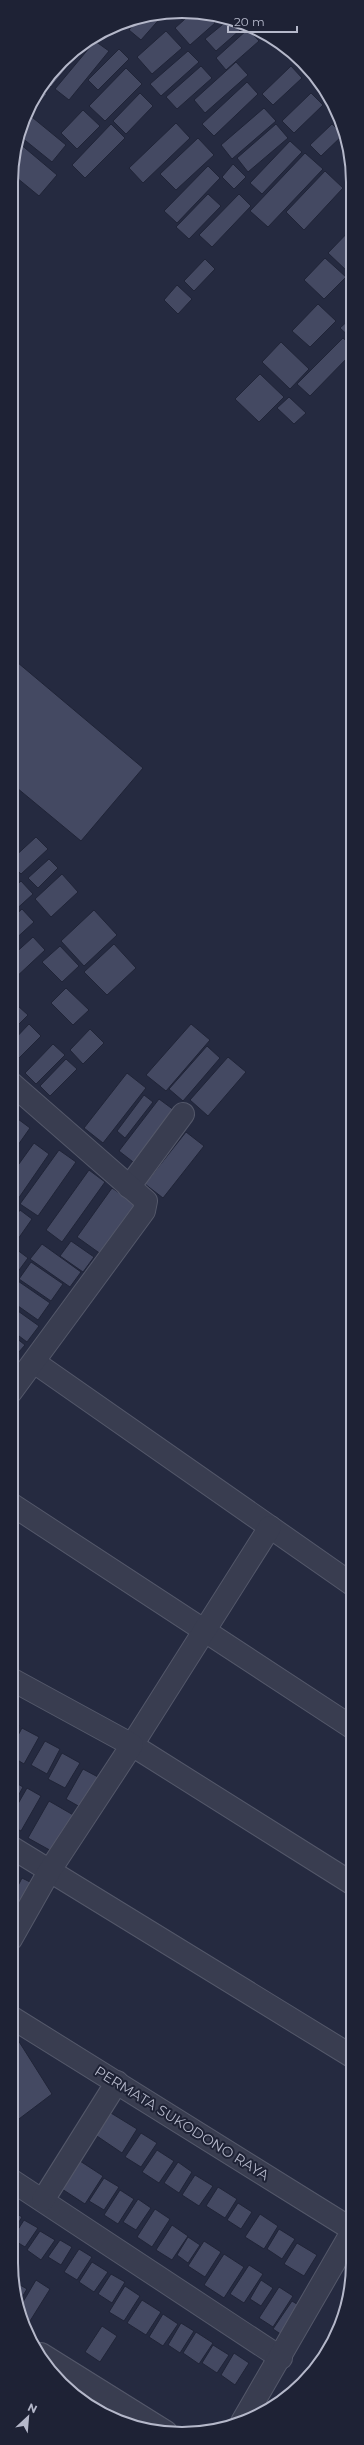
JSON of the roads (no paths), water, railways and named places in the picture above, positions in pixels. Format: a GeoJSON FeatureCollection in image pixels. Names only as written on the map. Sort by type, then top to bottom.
{"type":"FeatureCollection","features":[{"type":"Feature","properties":{"kind":"street"},"geometry":{"type":"LineString","coordinates":[[18,1088],[128,1187],[146,1201],[144,1211],[18,1383]]}},
{"type":"Feature","properties":{"kind":"street"},"geometry":{"type":"LineString","coordinates":[[128,1187],[183,1114]]}},
{"type":"Feature","properties":{"kind":"street"},"geometry":{"type":"LineString","coordinates":[[34,1362],[346,1580]]}},
{"type":"Feature","properties":{"kind":"street"},"geometry":{"type":"LineString","coordinates":[[18,1509],[346,1723]]}},
{"type":"Feature","properties":{"kind":"street"},"geometry":{"type":"LineString","coordinates":[[18,1926],[50,1870],[132,1745],[270,1527]]}},
{"type":"Feature","properties":{"kind":"street"},"geometry":{"type":"LineString","coordinates":[[18,1683],[132,1745],[346,1880]]}},
{"type":"Feature","properties":{"kind":"street"},"geometry":{"type":"LineString","coordinates":[[18,1851],[346,2053]]}},
{"type":"Feature","properties":{"kind":"street","name":"PERMATA SUKODONO RAYA"},"geometry":{"type":"LineString","coordinates":[[18,2022],[117,2082],[346,2226]]}},
{"type":"Feature","properties":{"kind":"street"},"geometry":{"type":"LineString","coordinates":[[43,2200],[117,2082]]}},
{"type":"Feature","properties":{"kind":"street"},"geometry":{"type":"LineString","coordinates":[[18,2184],[281,2358]]}},
{"type":"Feature","properties":{"kind":"street","name":"PERMATA SUKODONO RAYA"},"geometry":{"type":"LineString","coordinates":[[247,2414],[281,2358],[346,2242]]}},
{"type":"Feature","properties":{"kind":"street"},"geometry":{"type":"LineString","coordinates":[[50,2359],[154,2425]]}}]}
